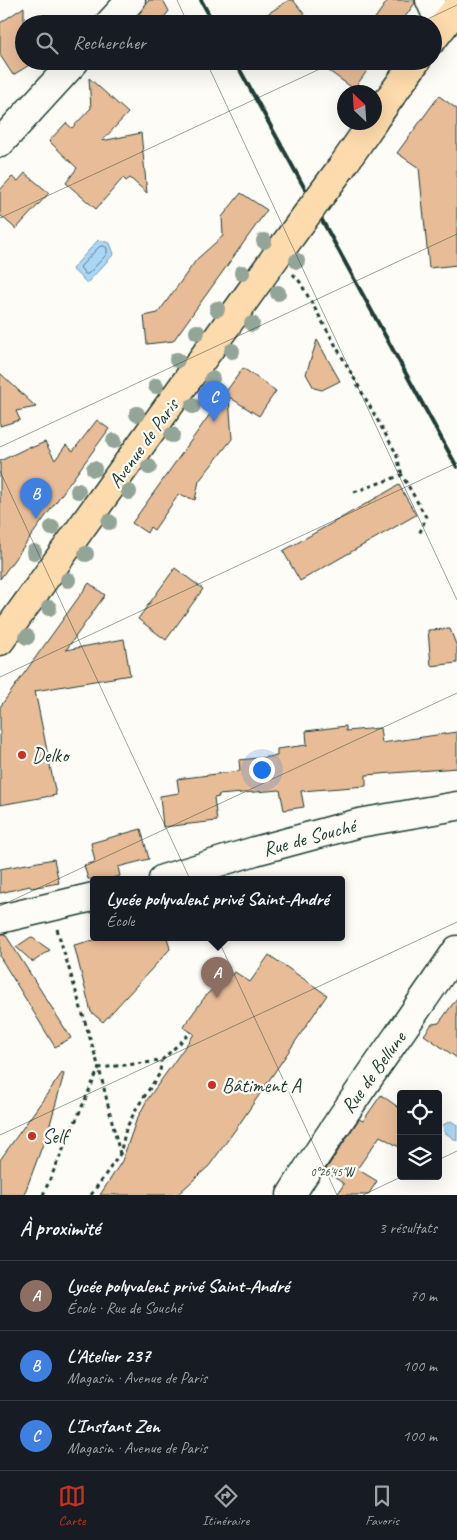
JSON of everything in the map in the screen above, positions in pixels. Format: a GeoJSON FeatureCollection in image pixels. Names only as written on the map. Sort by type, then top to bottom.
{"type":"FeatureCollection","features":[{"type":"Feature","properties":{"kind":"main road","name":"Avenue de Paris"},"geometry":{"type":"LineString","coordinates":[[382,110],[410,70]]}},
{"type":"Feature","properties":{"kind":"main road","name":"Avenue de Paris"},"geometry":{"type":"LineString","coordinates":[[0,641],[368,130]]}},
{"type":"Feature","properties":{"kind":"street"},"geometry":{"type":"LineString","coordinates":[[117,15],[131,0]]}},
{"type":"Feature","properties":{"kind":"street"},"geometry":{"type":"LineString","coordinates":[[430,0],[439,15]]}},
{"type":"Feature","properties":{"kind":"street"},"geometry":{"type":"LineString","coordinates":[[0,143],[67,70]]}},
{"type":"Feature","properties":{"kind":"street","name":"Rue de Souché"},"geometry":{"type":"LineString","coordinates":[[173,876],[255,851],[359,823],[457,806]]}},
{"type":"Feature","properties":{"kind":"street"},"geometry":{"type":"LineString","coordinates":[[0,919],[90,898]]}},
{"type":"Feature","properties":{"kind":"street","name":"Rue de Bellune"},"geometry":{"type":"LineString","coordinates":[[291,1195],[325,1140],[405,1028],[457,950]]}},
{"type":"Feature","properties":{"kind":"path"},"geometry":{"type":"LineString","coordinates":[[277,255],[300,282],[396,453],[402,475],[426,517],[419,535]]}},
{"type":"Feature","properties":{"kind":"path"},"geometry":{"type":"LineString","coordinates":[[354,492],[402,475]]}},
{"type":"Feature","properties":{"kind":"path"},"geometry":{"type":"LineString","coordinates":[[50,907],[99,1068],[120,1154]]}},
{"type":"Feature","properties":{"kind":"path"},"geometry":{"type":"LineString","coordinates":[[99,1068],[161,1061],[191,1032]]}},
{"type":"Feature","properties":{"kind":"path"},"geometry":{"type":"LineString","coordinates":[[91,1195],[120,1154],[126,1129],[136,1109],[160,1073],[161,1061]]}},
{"type":"Feature","properties":{"kind":"path"},"geometry":{"type":"LineString","coordinates":[[43,1195],[99,1068]]}},
{"type":"Feature","properties":{"kind":"water"},"geometry":{"type":"Polygon","coordinates":[[[98,240],[110,243],[114,254],[87,283],[72,269],[98,240]]]}},
{"type":"Feature","properties":{"kind":"water"},"geometry":{"type":"Polygon","coordinates":[[[451,1121],[457,1125],[457,1141],[444,1132],[443,1125],[451,1121]]]}},
{"type":"Feature","properties":{"kind":"building"},"geometry":{"type":"Polygon","coordinates":[[[149,0],[163,0],[169,11],[166,15],[137,15],[149,0]]]}},
{"type":"Feature","properties":{"kind":"building"},"geometry":{"type":"Polygon","coordinates":[[[289,0],[293,0],[305,15],[266,15],[289,0]]]}},
{"type":"Feature","properties":{"kind":"building"},"geometry":{"type":"Polygon","coordinates":[[[388,0],[415,0],[406,15],[377,15],[388,0]]]}},
{"type":"Feature","properties":{"kind":"building"},"geometry":{"type":"Polygon","coordinates":[[[24,7],[24,15],[15,15],[15,70],[21,70],[13,75],[0,55],[0,23],[24,7]]]}},
{"type":"Feature","properties":{"kind":"building"},"geometry":{"type":"Polygon","coordinates":[[[328,70],[368,70],[357,85],[348,85],[328,70]]]}},
{"type":"Feature","properties":{"kind":"building"},"geometry":{"type":"Polygon","coordinates":[[[89,78],[128,113],[102,141],[141,133],[147,193],[130,178],[126,181],[123,178],[96,209],[66,183],[77,168],[49,141],[66,123],[72,128],[91,108],[89,78]]]}},
{"type":"Feature","properties":{"kind":"building"},"geometry":{"type":"Polygon","coordinates":[[[439,96],[457,109],[457,265],[429,268],[419,168],[397,153],[439,96]]]}},
{"type":"Feature","properties":{"kind":"building"},"geometry":{"type":"Polygon","coordinates":[[[25,173],[49,193],[16,229],[0,215],[0,190],[12,177],[18,181],[25,173]]]}},
{"type":"Feature","properties":{"kind":"building"},"geometry":{"type":"Polygon","coordinates":[[[241,193],[267,210],[173,341],[147,344],[144,316],[158,313],[197,259],[223,236],[222,217],[241,193]]]}},
{"type":"Feature","properties":{"kind":"building"},"geometry":{"type":"Polygon","coordinates":[[[317,340],[340,381],[322,390],[314,388],[306,374],[317,340]]]}},
{"type":"Feature","properties":{"kind":"building"},"geometry":{"type":"Polygon","coordinates":[[[243,368],[276,391],[259,416],[229,397],[232,439],[199,481],[195,500],[179,494],[154,530],[150,527],[147,533],[132,523],[243,368]]]}},
{"type":"Feature","properties":{"kind":"building"},"geometry":{"type":"Polygon","coordinates":[[[0,373],[36,407],[16,411],[20,420],[0,426],[0,373]]]}},
{"type":"Feature","properties":{"kind":"building"},"geometry":{"type":"Polygon","coordinates":[[[97,420],[109,429],[0,579],[0,461],[31,446],[31,448],[45,442],[55,460],[66,445],[73,451],[97,420]]]}},
{"type":"Feature","properties":{"kind":"building"},"geometry":{"type":"Polygon","coordinates":[[[399,485],[416,515],[300,581],[283,551],[399,485]]]}},
{"type":"Feature","properties":{"kind":"building"},"geometry":{"type":"Polygon","coordinates":[[[175,568],[203,589],[166,640],[138,619],[175,568]]]}},
{"type":"Feature","properties":{"kind":"building"},"geometry":{"type":"Polygon","coordinates":[[[89,583],[105,595],[66,650],[124,639],[130,675],[35,691],[56,795],[0,805],[0,707],[89,583]]]}},
{"type":"Feature","properties":{"kind":"building"},"geometry":{"type":"Polygon","coordinates":[[[450,629],[457,647],[457,663],[431,666],[428,630],[450,629]]]}},
{"type":"Feature","properties":{"kind":"building"},"geometry":{"type":"Polygon","coordinates":[[[346,726],[346,731],[380,728],[382,743],[457,732],[457,768],[366,775],[366,786],[301,791],[304,807],[284,810],[280,790],[218,795],[219,797],[214,798],[217,821],[163,827],[160,796],[179,793],[177,779],[240,771],[239,760],[277,756],[277,749],[307,745],[306,731],[346,726]]]}},
{"type":"Feature","properties":{"kind":"building"},"geometry":{"type":"Polygon","coordinates":[[[141,829],[149,859],[118,867],[120,876],[90,876],[90,879],[88,879],[84,865],[95,862],[91,843],[141,829]]]}},
{"type":"Feature","properties":{"kind":"building"},"geometry":{"type":"Polygon","coordinates":[[[54,859],[59,883],[31,888],[30,886],[0,893],[0,869],[54,859]]]}},
{"type":"Feature","properties":{"kind":"building"},"geometry":{"type":"Polygon","coordinates":[[[0,934],[5,934],[71,1038],[55,1047],[0,957],[0,934]]]}},
{"type":"Feature","properties":{"kind":"building"},"geometry":{"type":"Polygon","coordinates":[[[31,937],[50,950],[33,962],[16,947],[31,937]]]}},
{"type":"Feature","properties":{"kind":"building"},"geometry":{"type":"Polygon","coordinates":[[[90,941],[168,941],[170,949],[103,1022],[91,1012],[74,945],[90,941]]]}},
{"type":"Feature","properties":{"kind":"building","name":"Bâtiment A"},"geometry":{"type":"Polygon","coordinates":[[[269,955],[327,995],[238,1126],[209,1166],[177,1195],[100,1195],[122,1161],[136,1121],[147,1100],[194,1034],[183,1027],[207,994],[235,972],[250,982],[269,955]]]}},
{"type":"Feature","properties":{"kind":"building"},"geometry":{"type":"Polygon","coordinates":[[[457,998],[457,1058],[424,1035],[432,1024],[439,1023],[457,998]]]}},
{"type":"Feature","properties":{"kind":"building","name":"Self"},"geometry":{"type":"Polygon","coordinates":[[[62,1073],[64,1074],[49,1128],[24,1195],[0,1195],[0,1160],[62,1073]]]}},
{"type":"Feature","properties":{"kind":"building"},"geometry":{"type":"Polygon","coordinates":[[[381,1095],[397,1106],[397,1146],[380,1136],[357,1169],[377,1181],[368,1195],[337,1195],[344,1184],[325,1171],[359,1119],[363,1121],[381,1095]]]}},
{"type":"Feature","properties":{"kind":"railway"},"geometry":{"type":"LineString","coordinates":[[201,0],[209,15]]}},
{"type":"Feature","properties":{"kind":"railway"},"geometry":{"type":"LineString","coordinates":[[240,70],[457,467]]}},
{"type":"Feature","properties":{"kind":"place","name":"L'Instant Zen"},"geometry":{"type":"Point","coordinates":[214,422]}},
{"type":"Feature","properties":{"kind":"place","name":"L'Atelier 237"},"geometry":{"type":"Point","coordinates":[36,519]}},
{"type":"Feature","properties":{"kind":"place","name":"Delko"},"geometry":{"type":"Point","coordinates":[22,755]}},
{"type":"Feature","properties":{"kind":"place","name":"Lycée polyvalent privé Saint-André"},"geometry":{"type":"Point","coordinates":[217,998]}},
{"type":"Feature","properties":{"kind":"place","name":"Bâtiment A"},"geometry":{"type":"Point","coordinates":[212,1085]}},
{"type":"Feature","properties":{"kind":"place","name":"Self"},"geometry":{"type":"Point","coordinates":[32,1136]}}]}
